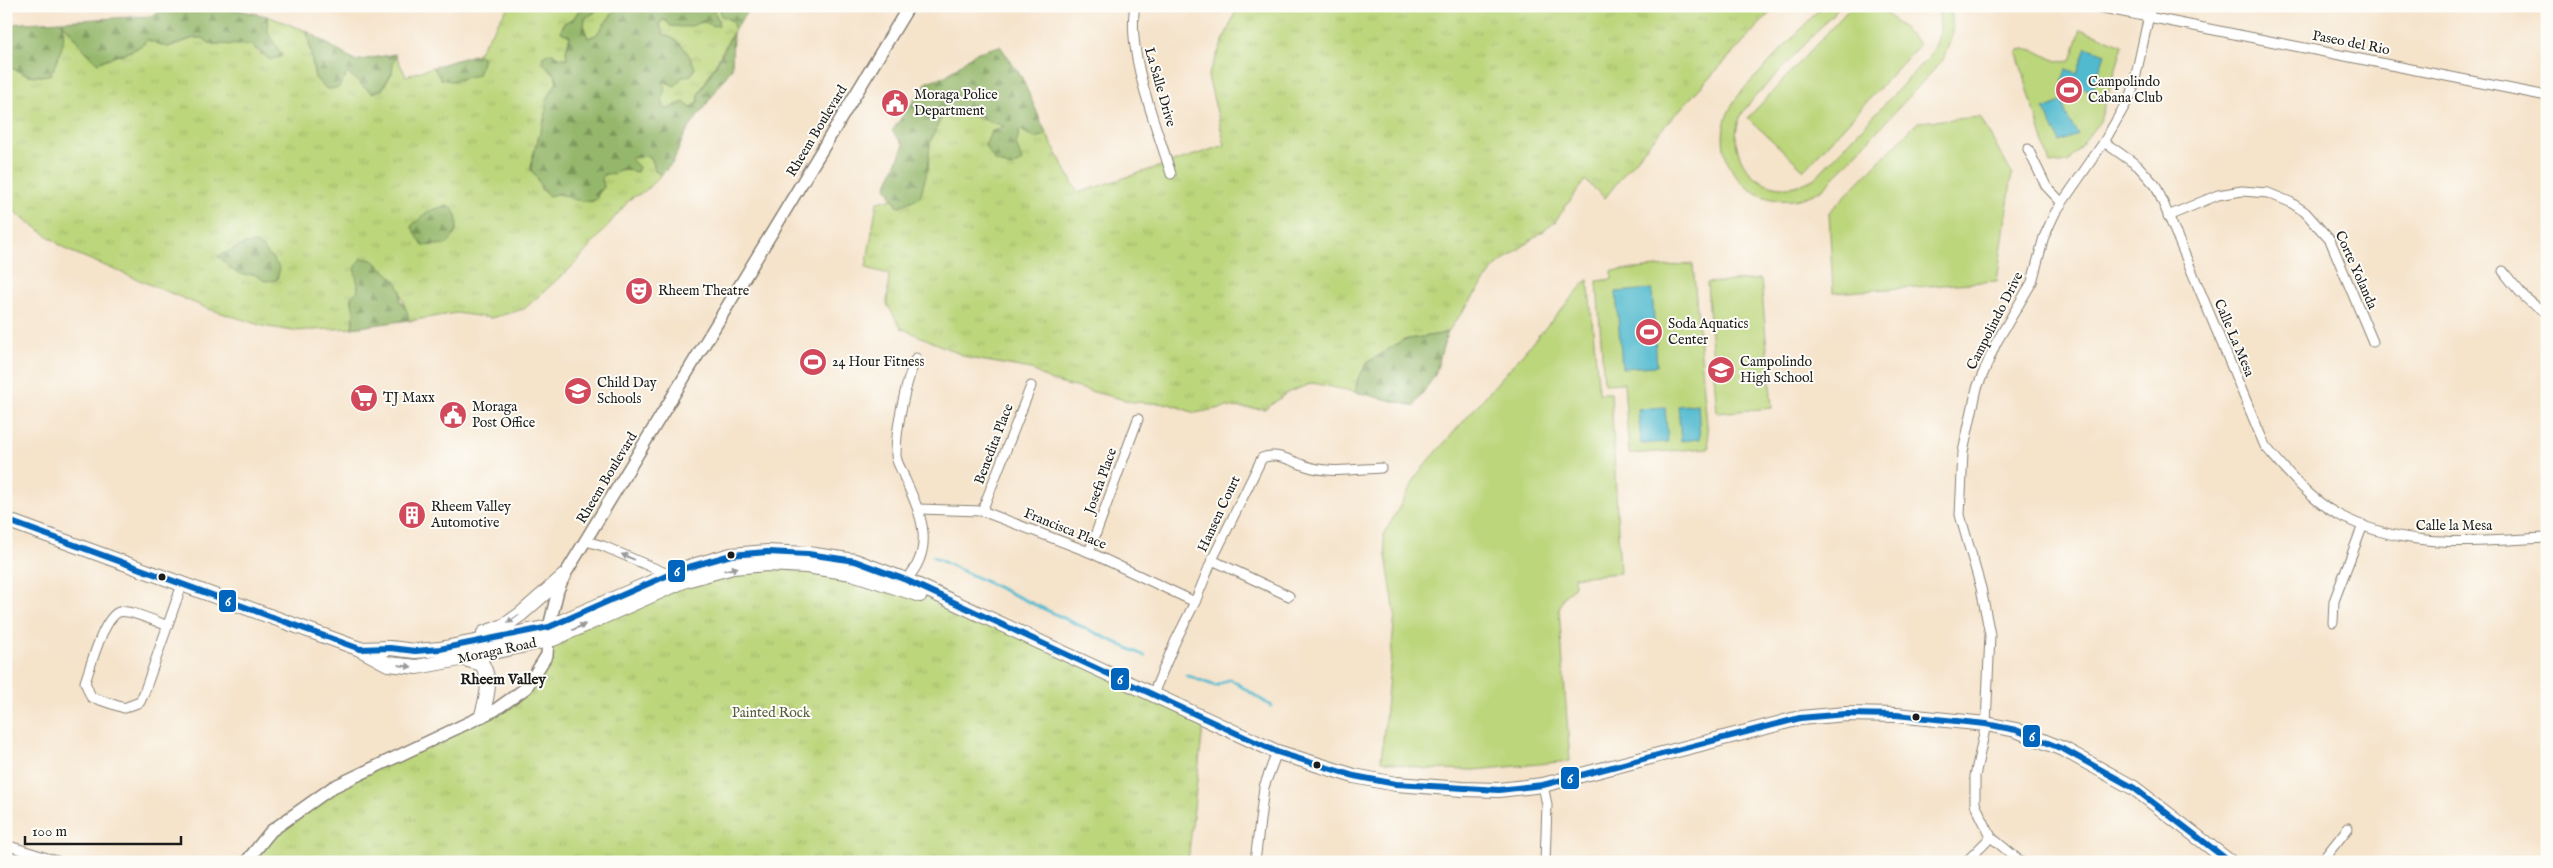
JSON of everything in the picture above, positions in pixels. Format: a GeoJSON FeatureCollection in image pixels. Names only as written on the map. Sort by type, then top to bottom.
{"type":"FeatureCollection","features":[{"type":"Feature","properties":{"kind":"main road","name":"Moraga Road"},"geometry":{"type":"LineString","coordinates":[[6,520],[360,649],[388,664],[417,667],[464,658],[550,633],[686,580],[733,568],[767,564],[806,566],[852,573],[977,612]]}},
{"type":"Feature","properties":{"kind":"main road","name":"Moraga Road"},"geometry":{"type":"LineString","coordinates":[[360,649],[390,648],[415,651],[550,633],[670,574],[731,555],[767,552],[808,554],[855,561],[906,580],[1277,752],[1354,776],[1396,784],[1499,790],[1543,785],[1800,718],[1846,714],[1896,714],[1986,724],[2016,730],[2065,750],[2111,773],[2170,814],[2230,862]]}},
{"type":"Feature","properties":{"kind":"main road"},"geometry":{"type":"LineString","coordinates":[[466,644],[515,618],[564,576]]}},
{"type":"Feature","properties":{"kind":"main road"},"geometry":{"type":"LineString","coordinates":[[464,658],[482,664],[488,675],[489,689],[482,715]]}},
{"type":"Feature","properties":{"kind":"street"},"geometry":{"type":"LineString","coordinates":[[372,6],[378,9],[385,6]]}},
{"type":"Feature","properties":{"kind":"street","name":"Rheem Boulevard"},"geometry":{"type":"LineString","coordinates":[[246,862],[271,831],[333,787],[495,710],[526,688],[547,655],[558,590],[564,576],[909,6]]}},
{"type":"Feature","properties":{"kind":"street","name":"La Salle Drive"},"geometry":{"type":"LineString","coordinates":[[1135,6],[1132,21],[1134,53],[1171,174]]}},
{"type":"Feature","properties":{"kind":"street","name":"Paseo del Rio"},"geometry":{"type":"LineString","coordinates":[[2093,6],[2547,96]]}},
{"type":"Feature","properties":{"kind":"street","name":"Campolindo Drive"},"geometry":{"type":"LineString","coordinates":[[2022,862],[1991,837],[1975,804],[1974,788],[1986,724],[1990,635],[1981,588],[1960,515],[1963,452],[1977,388],[1996,343],[2032,282],[2044,237],[2062,203],[2104,142],[2132,93],[2151,6]]}},
{"type":"Feature","properties":{"kind":"street","name":"Calle La Mesa"},"geometry":{"type":"LineString","coordinates":[[2104,142],[2138,166],[2156,186],[2265,446],[2288,473],[2314,497],[2336,513],[2362,525]]}},
{"type":"Feature","properties":{"kind":"street"},"geometry":{"type":"LineString","coordinates":[[2028,149],[2046,186],[2062,203]]}},
{"type":"Feature","properties":{"kind":"street","name":"Corte Yolanda"},"geometry":{"type":"LineString","coordinates":[[2168,216],[2218,195],[2242,191],[2268,193],[2290,202],[2305,212],[2330,240],[2373,342]]}},
{"type":"Feature","properties":{"kind":"street"},"geometry":{"type":"LineString","coordinates":[[2503,271],[2519,291],[2540,309],[2547,312]]}},
{"type":"Feature","properties":{"kind":"street"},"geometry":{"type":"LineString","coordinates":[[906,580],[914,571],[924,541],[924,528],[918,509],[896,457],[906,382],[916,358]]}},
{"type":"Feature","properties":{"kind":"street","name":"Benedita Place"},"geometry":{"type":"LineString","coordinates":[[982,511],[1031,386]]}},
{"type":"Feature","properties":{"kind":"street","name":"Josefa Place"},"geometry":{"type":"LineString","coordinates":[[1089,552],[1138,419]]}},
{"type":"Feature","properties":{"kind":"street","name":"Hansen Court"},"geometry":{"type":"LineString","coordinates":[[1153,694],[1175,642],[1196,602],[1212,560],[1262,458],[1278,456],[1309,467],[1326,470],[1380,468]]}},
{"type":"Feature","properties":{"kind":"street","name":"Francisca Place"},"geometry":{"type":"LineString","coordinates":[[918,509],[982,511],[1089,552],[1196,602]]}},
{"type":"Feature","properties":{"kind":"street"},"geometry":{"type":"LineString","coordinates":[[2332,622],[2334,601],[2362,525]]}},
{"type":"Feature","properties":{"kind":"street","name":"Calle la Mesa"},"geometry":{"type":"LineString","coordinates":[[2362,525],[2404,539],[2450,542],[2547,538]]}},
{"type":"Feature","properties":{"kind":"street"},"geometry":{"type":"LineString","coordinates":[[586,541],[603,546],[670,574]]}},
{"type":"Feature","properties":{"kind":"street"},"geometry":{"type":"LineString","coordinates":[[1212,560],[1289,596]]}},
{"type":"Feature","properties":{"kind":"street"},"geometry":{"type":"LineString","coordinates":[[168,626],[128,612],[119,612],[108,621],[85,682],[91,697],[124,708],[140,702],[168,626],[182,584]]}},
{"type":"Feature","properties":{"kind":"street"},"geometry":{"type":"LineString","coordinates":[[1255,862],[1264,787],[1277,752]]}},
{"type":"Feature","properties":{"kind":"street"},"geometry":{"type":"LineString","coordinates":[[1543,785],[1547,805],[1545,862]]}},
{"type":"Feature","properties":{"kind":"street"},"geometry":{"type":"LineString","coordinates":[[2321,862],[2348,828]]}},
{"type":"Feature","properties":{"kind":"street"},"geometry":{"type":"LineString","coordinates":[[1966,862],[1991,837]]}},
{"type":"Feature","properties":{"kind":"street"},"geometry":{"type":"LineString","coordinates":[[6,845],[60,862]]}},
{"type":"Feature","properties":{"kind":"green space"},"geometry":{"type":"Polygon","coordinates":[[[174,6],[218,6],[267,16],[268,32],[282,56],[270,60],[252,45],[210,44],[203,38],[194,38],[168,47],[147,40],[137,48],[98,63],[62,22],[63,43],[51,74],[28,75],[6,65],[8,24],[151,16],[174,6]]]}},
{"type":"Feature","properties":{"kind":"green space"},"geometry":{"type":"Polygon","coordinates":[[[509,6],[582,6],[573,19],[564,23],[561,31],[570,36],[566,51],[568,59],[561,58],[552,53],[549,70],[555,74],[557,82],[547,101],[546,114],[532,159],[531,170],[539,179],[541,190],[592,202],[604,187],[602,178],[604,175],[613,170],[627,171],[630,158],[648,155],[653,162],[655,171],[661,175],[644,192],[631,198],[576,263],[524,309],[491,318],[456,313],[409,321],[396,282],[379,265],[358,282],[358,291],[351,297],[354,312],[352,328],[293,331],[263,326],[209,309],[67,250],[15,212],[6,201],[6,65],[28,75],[51,74],[57,59],[61,21],[98,63],[131,51],[147,40],[168,47],[194,38],[204,38],[210,44],[252,45],[261,55],[268,32],[267,16],[307,31],[315,78],[327,89],[338,88],[348,73],[355,77],[363,87],[382,90],[392,73],[393,62],[397,58],[406,76],[433,67],[441,79],[464,79],[483,58],[477,54],[509,6]]]}},
{"type":"Feature","properties":{"kind":"green space"},"geometry":{"type":"Polygon","coordinates":[[[582,6],[598,7],[594,13],[585,18],[584,28],[588,38],[596,35],[618,6],[713,6],[719,25],[712,26],[701,22],[689,27],[670,26],[667,21],[662,20],[660,25],[664,35],[674,39],[683,47],[695,68],[691,75],[682,77],[675,86],[663,81],[665,88],[662,99],[664,108],[667,110],[684,102],[691,108],[699,101],[698,95],[717,64],[733,32],[732,68],[685,134],[672,164],[661,175],[655,171],[653,162],[648,156],[630,158],[639,167],[637,172],[620,169],[614,174],[604,174],[602,178],[604,187],[598,193],[597,199],[593,201],[573,199],[560,193],[549,196],[531,170],[532,159],[546,114],[546,101],[557,82],[555,74],[542,62],[543,56],[552,53],[561,58],[567,58],[566,51],[570,36],[561,32],[564,23],[573,19],[582,6]]]}},
{"type":"Feature","properties":{"kind":"green space"},"geometry":{"type":"Polygon","coordinates":[[[597,6],[618,6],[596,35],[588,38],[584,28],[585,17],[594,13],[597,6]]]}},
{"type":"Feature","properties":{"kind":"green space"},"geometry":{"type":"Polygon","coordinates":[[[713,6],[720,6],[721,13],[735,24],[735,29],[698,95],[699,101],[691,108],[678,104],[667,110],[664,108],[662,99],[663,81],[678,81],[695,68],[683,47],[669,37],[664,36],[660,25],[662,20],[667,21],[671,26],[719,20],[712,9],[713,6]]]}},
{"type":"Feature","properties":{"kind":"green space"},"geometry":{"type":"Polygon","coordinates":[[[720,6],[751,6],[735,29],[731,20],[721,16],[720,6]]]}},
{"type":"Feature","properties":{"kind":"green space"},"geometry":{"type":"Polygon","coordinates":[[[1238,6],[1776,6],[1666,124],[1605,198],[1585,180],[1554,223],[1495,267],[1447,333],[1403,340],[1359,376],[1355,392],[1313,383],[1289,392],[1265,409],[1226,407],[1195,413],[1169,404],[1133,402],[1051,381],[1031,369],[969,358],[901,328],[887,304],[889,274],[866,268],[877,202],[893,199],[898,207],[928,169],[930,142],[941,118],[962,113],[982,118],[1005,126],[1016,144],[1020,129],[1034,138],[1047,135],[1078,193],[1225,145],[1208,76],[1238,6]]]}},
{"type":"Feature","properties":{"kind":"green space"},"geometry":{"type":"Polygon","coordinates":[[[1822,6],[1840,6],[1750,102],[1737,127],[1737,145],[1742,162],[1754,176],[1761,181],[1775,186],[1796,186],[1816,177],[1927,59],[1935,47],[1939,34],[1940,20],[1937,6],[1951,6],[1953,33],[1943,60],[1824,188],[1799,199],[1782,200],[1764,197],[1746,186],[1731,168],[1726,158],[1724,146],[1723,134],[1725,123],[1729,111],[1739,94],[1822,6]]]}},
{"type":"Feature","properties":{"kind":"green space"},"geometry":{"type":"Polygon","coordinates":[[[1852,6],[1879,6],[1920,44],[1804,170],[1748,118],[1852,6]]]}},
{"type":"Feature","properties":{"kind":"green space","name":"Campolindo Cabana Club"},"geometry":{"type":"Polygon","coordinates":[[[2081,29],[2123,45],[2100,121],[2068,162],[2050,164],[2017,53],[2019,50],[2026,49],[2056,61],[2071,61],[2081,29]]]}},
{"type":"Feature","properties":{"kind":"green space"},"geometry":{"type":"Polygon","coordinates":[[[307,31],[355,61],[395,54],[397,58],[393,62],[392,73],[381,90],[372,93],[348,73],[338,88],[327,89],[315,78],[307,31]]]}},
{"type":"Feature","properties":{"kind":"green space"},"geometry":{"type":"Polygon","coordinates":[[[1000,46],[1021,76],[1047,135],[1034,138],[1020,129],[1016,144],[1022,161],[1011,167],[995,161],[985,146],[991,132],[1004,126],[963,113],[941,118],[930,142],[928,169],[920,197],[898,207],[886,187],[904,145],[892,131],[927,82],[947,75],[975,53],[1000,46]]]}},
{"type":"Feature","properties":{"kind":"green space"},"geometry":{"type":"Polygon","coordinates":[[[477,54],[483,58],[478,75],[451,81],[441,79],[433,67],[477,54]]]}},
{"type":"Feature","properties":{"kind":"green space"},"geometry":{"type":"Polygon","coordinates":[[[1980,117],[2012,174],[1997,281],[1833,293],[1829,212],[1918,122],[1980,117]]]}},
{"type":"Feature","properties":{"kind":"green space"},"geometry":{"type":"Polygon","coordinates":[[[444,206],[451,207],[456,217],[457,226],[454,235],[448,244],[423,246],[411,226],[427,212],[444,206]]]}},
{"type":"Feature","properties":{"kind":"green space"},"geometry":{"type":"Polygon","coordinates":[[[255,243],[262,247],[280,268],[277,280],[265,281],[254,274],[244,275],[232,270],[218,256],[245,244],[255,243]]]}},
{"type":"Feature","properties":{"kind":"green space"},"geometry":{"type":"Polygon","coordinates":[[[361,258],[373,260],[395,280],[401,291],[400,300],[407,311],[409,320],[352,328],[354,312],[351,297],[358,290],[355,271],[361,258]]]}},
{"type":"Feature","properties":{"kind":"green space","name":"Soda Aquatics Center"},"geometry":{"type":"Polygon","coordinates":[[[1693,264],[1709,448],[1629,454],[1624,383],[1604,384],[1597,281],[1612,279],[1612,271],[1693,264]]]}},
{"type":"Feature","properties":{"kind":"green space"},"geometry":{"type":"Polygon","coordinates":[[[1588,279],[1599,393],[1611,393],[1620,573],[1574,577],[1574,586],[1563,598],[1559,609],[1570,761],[1475,770],[1426,769],[1381,761],[1395,614],[1383,536],[1419,472],[1588,279]]]}},
{"type":"Feature","properties":{"kind":"green space"},"geometry":{"type":"Polygon","coordinates":[[[1761,279],[1772,408],[1717,413],[1707,283],[1761,279]]]}},
{"type":"Feature","properties":{"kind":"green space"},"geometry":{"type":"Polygon","coordinates":[[[1447,333],[1435,375],[1414,406],[1355,392],[1359,376],[1368,362],[1403,340],[1447,333]]]}},
{"type":"Feature","properties":{"kind":"green space","name":"Painted Rock"},"geometry":{"type":"Polygon","coordinates":[[[733,567],[852,573],[977,613],[1204,718],[1188,862],[246,862],[271,831],[333,787],[468,722],[526,688],[550,639],[733,567]]]}},
{"type":"Feature","properties":{"kind":"water"},"geometry":{"type":"Polygon","coordinates":[[[2086,47],[2105,54],[2092,91],[2062,81],[2066,69],[2077,73],[2086,47]]]}},
{"type":"Feature","properties":{"kind":"water"},"geometry":{"type":"Polygon","coordinates":[[[2063,101],[2070,122],[2078,134],[2060,142],[2044,109],[2063,101]]]}},
{"type":"Feature","properties":{"kind":"water"},"geometry":{"type":"Polygon","coordinates":[[[1652,289],[1657,366],[1622,368],[1616,292],[1652,289]]]}},
{"type":"Feature","properties":{"kind":"water"},"geometry":{"type":"Polygon","coordinates":[[[1698,404],[1700,439],[1681,441],[1678,406],[1698,404]]]}},
{"type":"Feature","properties":{"kind":"water"},"geometry":{"type":"Polygon","coordinates":[[[1665,407],[1668,442],[1641,444],[1638,409],[1665,407]]]}},
{"type":"Feature","properties":{"kind":"waterway"},"geometry":{"type":"LineString","coordinates":[[933,557],[1145,656]]}},
{"type":"Feature","properties":{"kind":"waterway"},"geometry":{"type":"LineString","coordinates":[[1186,675],[1216,686],[1230,679],[1271,706]]}},
{"type":"Feature","properties":{"kind":"transit line","name":"6"},"geometry":{"type":"LineString","coordinates":[[6,520],[360,649],[390,648],[415,651],[440,649],[549,627],[682,569],[731,555],[767,552],[808,554],[855,561],[906,580],[1277,752],[1354,776],[1396,784],[1499,790],[1543,785],[1800,718],[1846,714],[1896,715],[1986,724],[2016,730],[2065,750],[2134,788],[2230,862]]}},
{"type":"Feature","properties":{"kind":"place","name":"Campolindo Cabana Club"},"geometry":{"type":"Point","coordinates":[2069,90]}},
{"type":"Feature","properties":{"kind":"place","name":"Moraga Police Department"},"geometry":{"type":"Point","coordinates":[895,103]}},
{"type":"Feature","properties":{"kind":"place","name":"Rheem Theatre"},"geometry":{"type":"Point","coordinates":[639,291]}},
{"type":"Feature","properties":{"kind":"place","name":"Soda Aquatics Center"},"geometry":{"type":"Point","coordinates":[1649,332]}},
{"type":"Feature","properties":{"kind":"place","name":"24 Hour Fitness"},"geometry":{"type":"Point","coordinates":[813,362]}},
{"type":"Feature","properties":{"kind":"place","name":"Campolindo High School"},"geometry":{"type":"Point","coordinates":[1721,370]}},
{"type":"Feature","properties":{"kind":"place","name":"Child Day Schools"},"geometry":{"type":"Point","coordinates":[578,391]}},
{"type":"Feature","properties":{"kind":"place","name":"TJ Maxx"},"geometry":{"type":"Point","coordinates":[364,398]}},
{"type":"Feature","properties":{"kind":"place","name":"Moraga Post Office"},"geometry":{"type":"Point","coordinates":[453,415]}},
{"type":"Feature","properties":{"kind":"place","name":"Rheem Valley Automotive"},"geometry":{"type":"Point","coordinates":[412,515]}},
{"type":"Feature","properties":{"kind":"district","name":"Rheem Valley"},"geometry":{"type":"Point","coordinates":[503,679]}}]}
